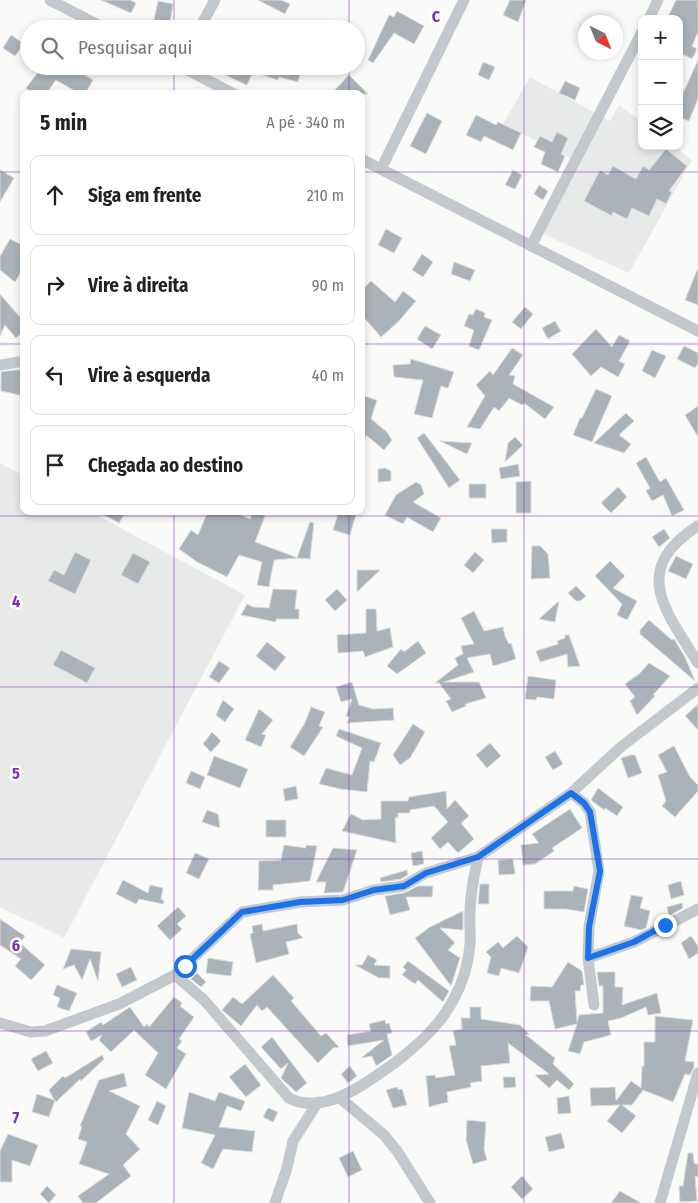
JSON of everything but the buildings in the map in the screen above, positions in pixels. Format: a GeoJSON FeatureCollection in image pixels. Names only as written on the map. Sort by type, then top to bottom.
{"type":"FeatureCollection","features":[{"type":"Feature","properties":{"kind":"street"},"geometry":{"type":"LineString","coordinates":[[50,0],[89,20]]}},
{"type":"Feature","properties":{"kind":"street"},"geometry":{"type":"LineString","coordinates":[[204,20],[215,0]]}},
{"type":"Feature","properties":{"kind":"street"},"geometry":{"type":"LineString","coordinates":[[381,169],[464,0]]}},
{"type":"Feature","properties":{"kind":"street"},"geometry":{"type":"LineString","coordinates":[[651,15],[658,0]]}},
{"type":"Feature","properties":{"kind":"street"},"geometry":{"type":"LineString","coordinates":[[531,246],[638,40]]}},
{"type":"Feature","properties":{"kind":"street"},"geometry":{"type":"LineString","coordinates":[[202,75],[227,90]]}},
{"type":"Feature","properties":{"kind":"street"},"geometry":{"type":"LineString","coordinates":[[365,163],[381,169],[698,331]]}},
{"type":"Feature","properties":{"kind":"street"},"geometry":{"type":"LineString","coordinates":[[0,365],[20,362]]}},
{"type":"Feature","properties":{"kind":"street"},"geometry":{"type":"LineString","coordinates":[[698,526],[686,534],[671,549],[660,568],[658,589],[664,610],[698,663]]}},
{"type":"Feature","properties":{"kind":"street"},"geometry":{"type":"LineString","coordinates":[[0,1023],[31,1032],[46,1031],[119,1004],[174,975],[242,912],[300,902],[343,900],[374,890],[404,886],[426,873],[478,857],[571,793],[622,746],[698,688]]}},
{"type":"Feature","properties":{"kind":"street"},"geometry":{"type":"LineString","coordinates":[[571,793],[584,803],[590,812],[600,871],[589,927],[588,958],[594,1005]]}},
{"type":"Feature","properties":{"kind":"street"},"geometry":{"type":"LineString","coordinates":[[174,975],[204,1000],[289,1098],[300,1104],[340,1098],[415,1049],[429,1035],[458,993],[470,944],[471,898],[478,857]]}},
{"type":"Feature","properties":{"kind":"street"},"geometry":{"type":"LineString","coordinates":[[588,958],[634,942],[698,909]]}},
{"type":"Feature","properties":{"kind":"street"},"geometry":{"type":"LineString","coordinates":[[660,1203],[696,1090],[698,1073]]}},
{"type":"Feature","properties":{"kind":"street"},"geometry":{"type":"LineString","coordinates":[[340,1098],[384,1135],[397,1151],[430,1203]]}},
{"type":"Feature","properties":{"kind":"street"},"geometry":{"type":"LineString","coordinates":[[275,1203],[287,1168],[293,1141],[318,1102]]}},
{"type":"Feature","properties":{"kind":"shaded area"},"geometry":{"type":"Polygon","coordinates":[[[530,77],[610,121],[619,105],[638,119],[638,150],[679,150],[692,160],[629,273],[543,234],[580,163],[503,124],[530,77]]]}},
{"type":"Feature","properties":{"kind":"shaded area"},"geometry":{"type":"Polygon","coordinates":[[[0,463],[20,474],[20,515],[96,515],[245,595],[64,938],[0,907],[0,463]]]}},
{"type":"Feature","properties":{"kind":"route"},"geometry":{"type":"LineString","coordinates":[[185,966],[230,921],[242,912],[300,902],[343,900],[374,890],[404,886],[426,873],[478,857],[571,793],[584,803],[590,812],[600,871],[589,927],[588,958],[634,942],[665,925]]}}]}
